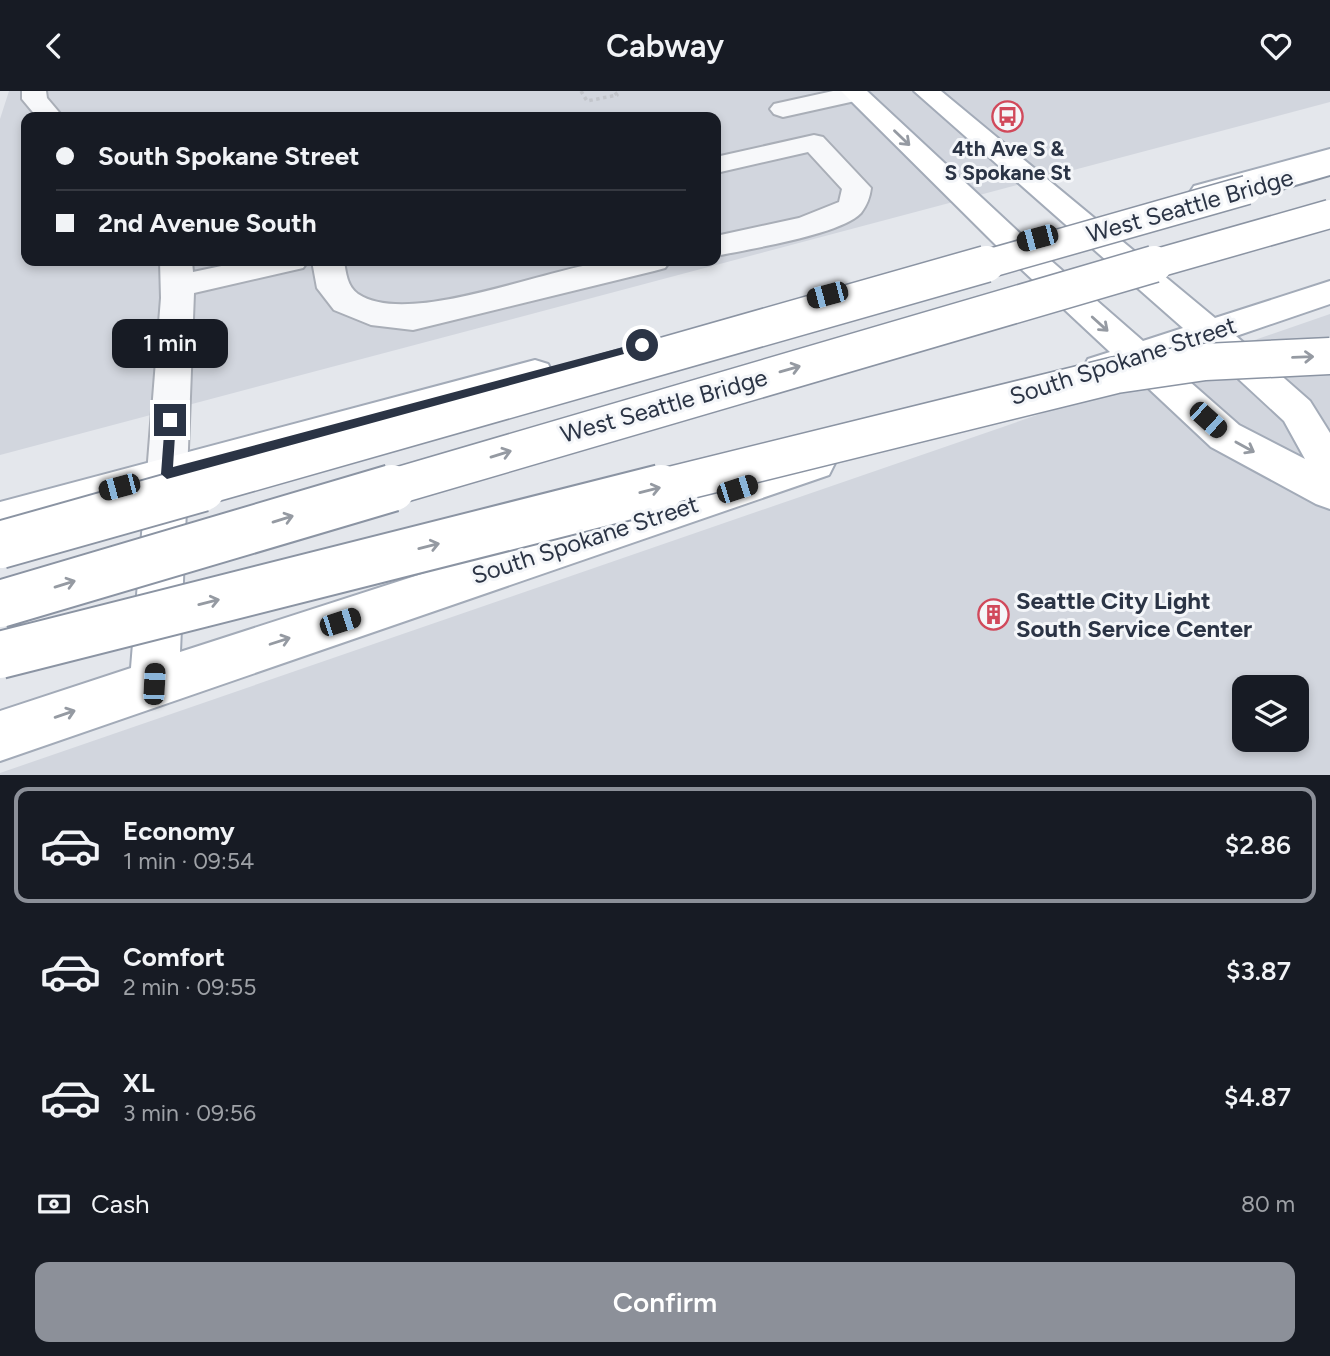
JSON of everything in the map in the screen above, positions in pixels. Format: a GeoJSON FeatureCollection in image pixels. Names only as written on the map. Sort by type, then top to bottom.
{"type":"FeatureCollection","features":[{"type":"Feature","properties":{"kind":"main road"},"geometry":{"type":"LineString","coordinates":[[926,91],[1210,332],[1297,411],[1330,467]]}},
{"type":"Feature","properties":{"kind":"main road"},"geometry":{"type":"LineString","coordinates":[[854,92],[1014,245],[1225,436],[1330,492]]}},
{"type":"Feature","properties":{"kind":"main road"},"geometry":{"type":"LineString","coordinates":[[0,520],[1330,157]]}},
{"type":"Feature","properties":{"kind":"main road","name":"West Seattle Bridge"},"geometry":{"type":"LineString","coordinates":[[0,545],[1330,166]]}},
{"type":"Feature","properties":{"kind":"main road","name":"West Seattle Bridge"},"geometry":{"type":"LineString","coordinates":[[0,604],[919,331],[1330,215]]}},
{"type":"Feature","properties":{"kind":"main road","name":"South Spokane Street"},"geometry":{"type":"LineString","coordinates":[[0,736],[1330,292]]}},
{"type":"Feature","properties":{"kind":"main road"},"geometry":{"type":"LineString","coordinates":[[0,655],[989,404],[1103,378],[1205,362],[1330,356]]}},
{"type":"Feature","properties":{"kind":"main road"},"geometry":{"type":"LineString","coordinates":[[154,684],[167,474]]}},
{"type":"Feature","properties":{"kind":"street"},"geometry":{"type":"LineString","coordinates":[[34,91],[35,99],[46,112]]}},
{"type":"Feature","properties":{"kind":"street"},"geometry":{"type":"LineString","coordinates":[[721,245],[828,219],[848,209],[856,199],[857,188],[783,110],[854,92]]}},
{"type":"Feature","properties":{"kind":"street"},"geometry":{"type":"LineString","coordinates":[[721,164],[814,143]]}},
{"type":"Feature","properties":{"kind":"street"},"geometry":{"type":"LineString","coordinates":[[167,474],[177,273],[244,266]]}},
{"type":"Feature","properties":{"kind":"street"},"geometry":{"type":"LineString","coordinates":[[329,266],[333,288],[345,302],[371,313],[413,318],[633,266]]}},
{"type":"Feature","properties":{"kind":"path"},"geometry":{"type":"LineString","coordinates":[[580,91],[587,101],[617,95],[614,91]]}},
{"type":"Feature","properties":{"kind":"shaded area"},"geometry":{"type":"Polygon","coordinates":[[[9,91],[1330,91],[1330,102],[721,264],[721,112],[21,112],[21,266],[712,266],[0,455],[0,119],[9,91]]]}},
{"type":"Feature","properties":{"kind":"shaded area"},"geometry":{"type":"Polygon","coordinates":[[[1330,314],[1330,775],[0,773],[1330,314]]]}},
{"type":"Feature","properties":{"kind":"place","name":"4th Ave S & S Spokane St"},"geometry":{"type":"Point","coordinates":[1008,117]}},
{"type":"Feature","properties":{"kind":"place","name":"Seattle City Light South Service Center"},"geometry":{"type":"Point","coordinates":[993,615]}},
{"type":"Feature","properties":{"kind":"route"},"geometry":{"type":"LineString","coordinates":[[170,420],[167,474],[642,345]]}}]}
